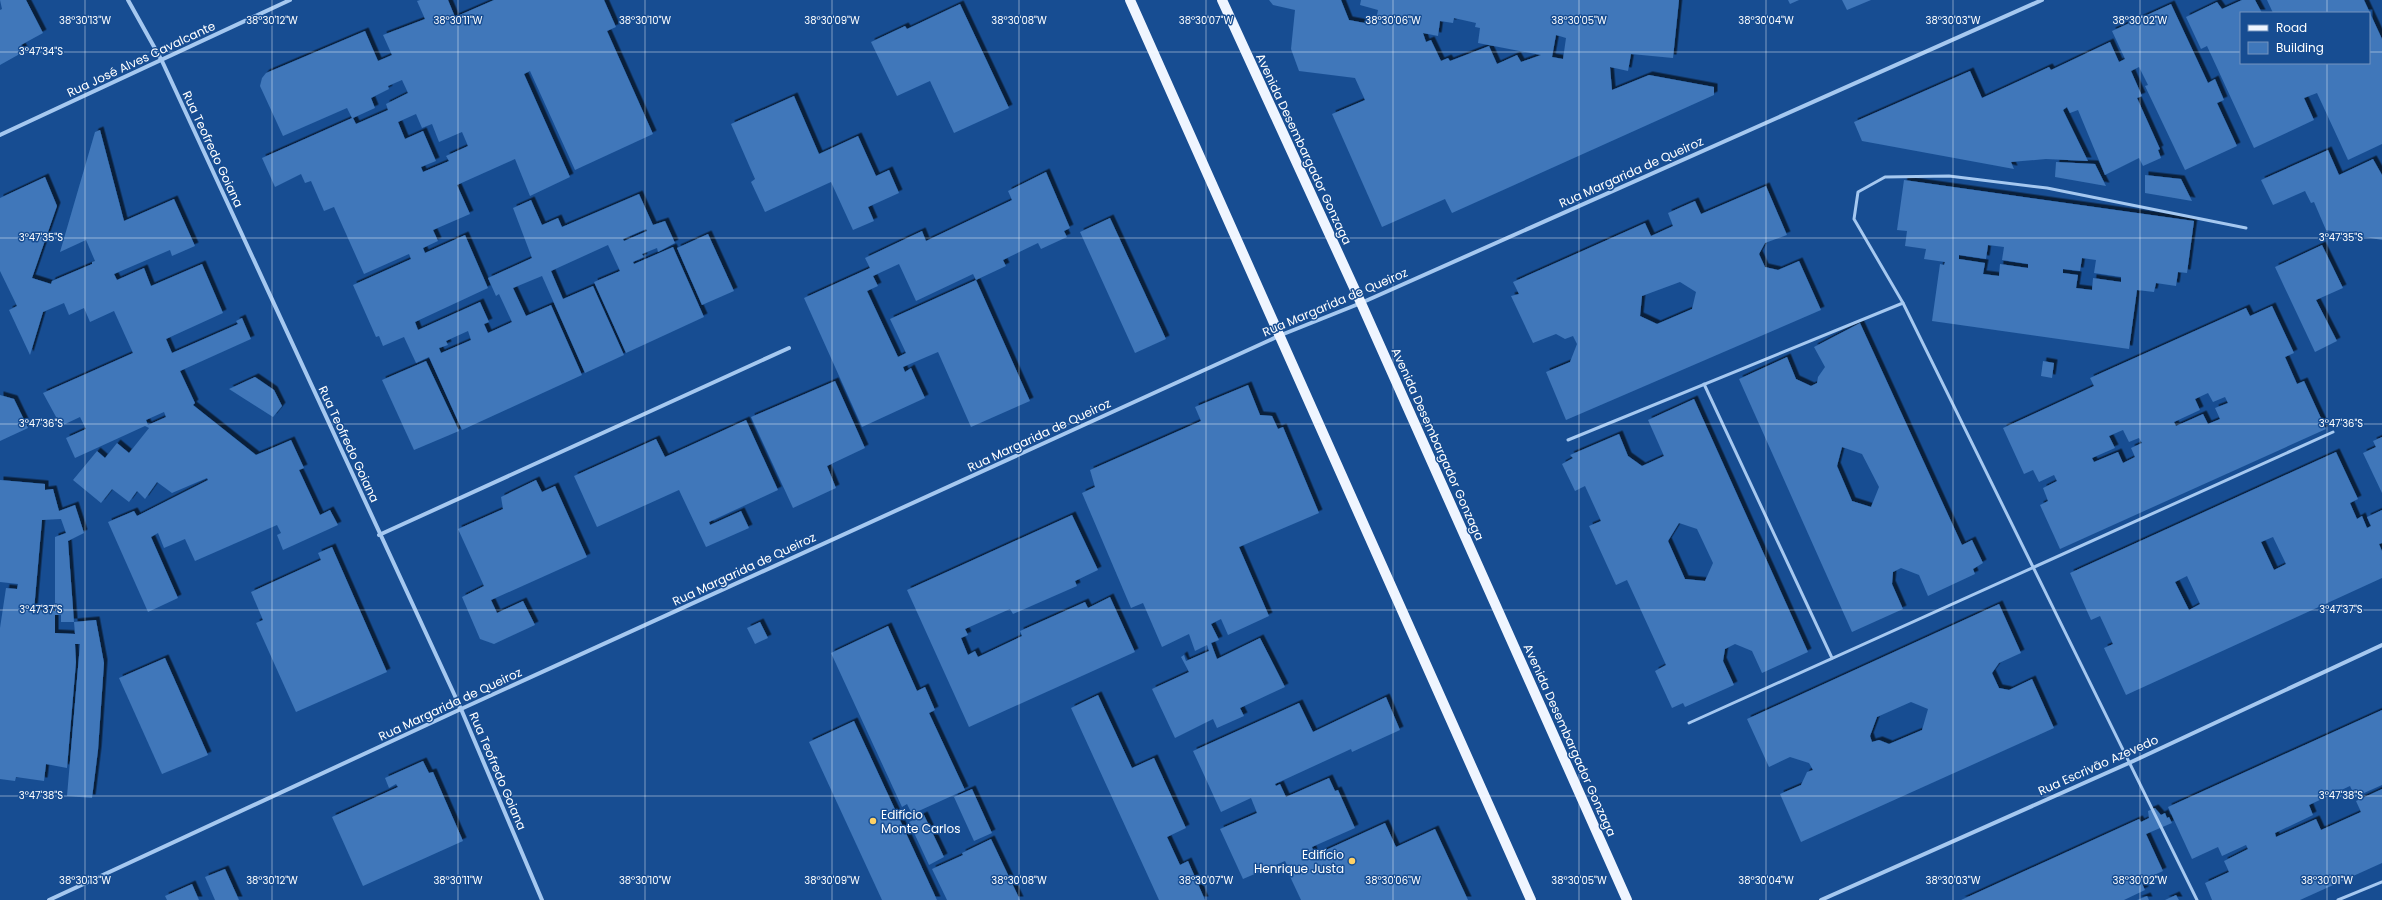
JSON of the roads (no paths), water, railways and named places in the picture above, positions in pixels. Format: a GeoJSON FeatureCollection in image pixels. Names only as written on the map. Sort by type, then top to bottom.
{"type":"FeatureCollection","features":[{"type":"Feature","properties":{"kind":"main road"},"geometry":{"type":"LineString","coordinates":[[1130,0],[1281,335],[1532,900]]}},
{"type":"Feature","properties":{"kind":"main road","name":"Avenida Desembargador Gonzaga"},"geometry":{"type":"LineString","coordinates":[[1222,0],[1361,303],[1628,900]]}},
{"type":"Feature","properties":{"kind":"street","name":"Rua Teofredo Goiana"},"geometry":{"type":"LineString","coordinates":[[128,0],[162,61],[461,709],[542,900]]}},
{"type":"Feature","properties":{"kind":"street","name":"Rua José Alves Cavalcante"},"geometry":{"type":"LineString","coordinates":[[0,135],[162,61],[290,0]]}},
{"type":"Feature","properties":{"kind":"street","name":"Rua Margarida de Queiroz"},"geometry":{"type":"LineString","coordinates":[[49,900],[461,709],[1281,335],[1361,303],[2042,0]]}},
{"type":"Feature","properties":{"kind":"street"},"geometry":{"type":"LineString","coordinates":[[380,535],[789,348]]}},
{"type":"Feature","properties":{"kind":"street","name":"Rua Escrivão Azevedo"},"geometry":{"type":"LineString","coordinates":[[1821,900],[2129,763],[2382,645]]}},
{"type":"Feature","properties":{"kind":"lane"},"geometry":{"type":"LineString","coordinates":[[2197,900],[1903,303],[1854,219],[1858,192],[1885,177],[1949,176],[2047,188],[2246,228]]}},
{"type":"Feature","properties":{"kind":"lane"},"geometry":{"type":"LineString","coordinates":[[1568,440],[1903,303]]}},
{"type":"Feature","properties":{"kind":"lane"},"geometry":{"type":"LineString","coordinates":[[1704,384],[1832,658]]}},
{"type":"Feature","properties":{"kind":"lane"},"geometry":{"type":"LineString","coordinates":[[1689,723],[2333,432]]}},
{"type":"Feature","properties":{"kind":"lane"},"geometry":{"type":"LineString","coordinates":[[2338,900],[2382,882]]}},
{"type":"Feature","properties":{"kind":"place","name":"Edifício Monte Carlos"},"geometry":{"type":"Point","coordinates":[873,821]}},
{"type":"Feature","properties":{"kind":"place","name":"Edifício Henrique Justa"},"geometry":{"type":"Point","coordinates":[1352,861]}}]}
